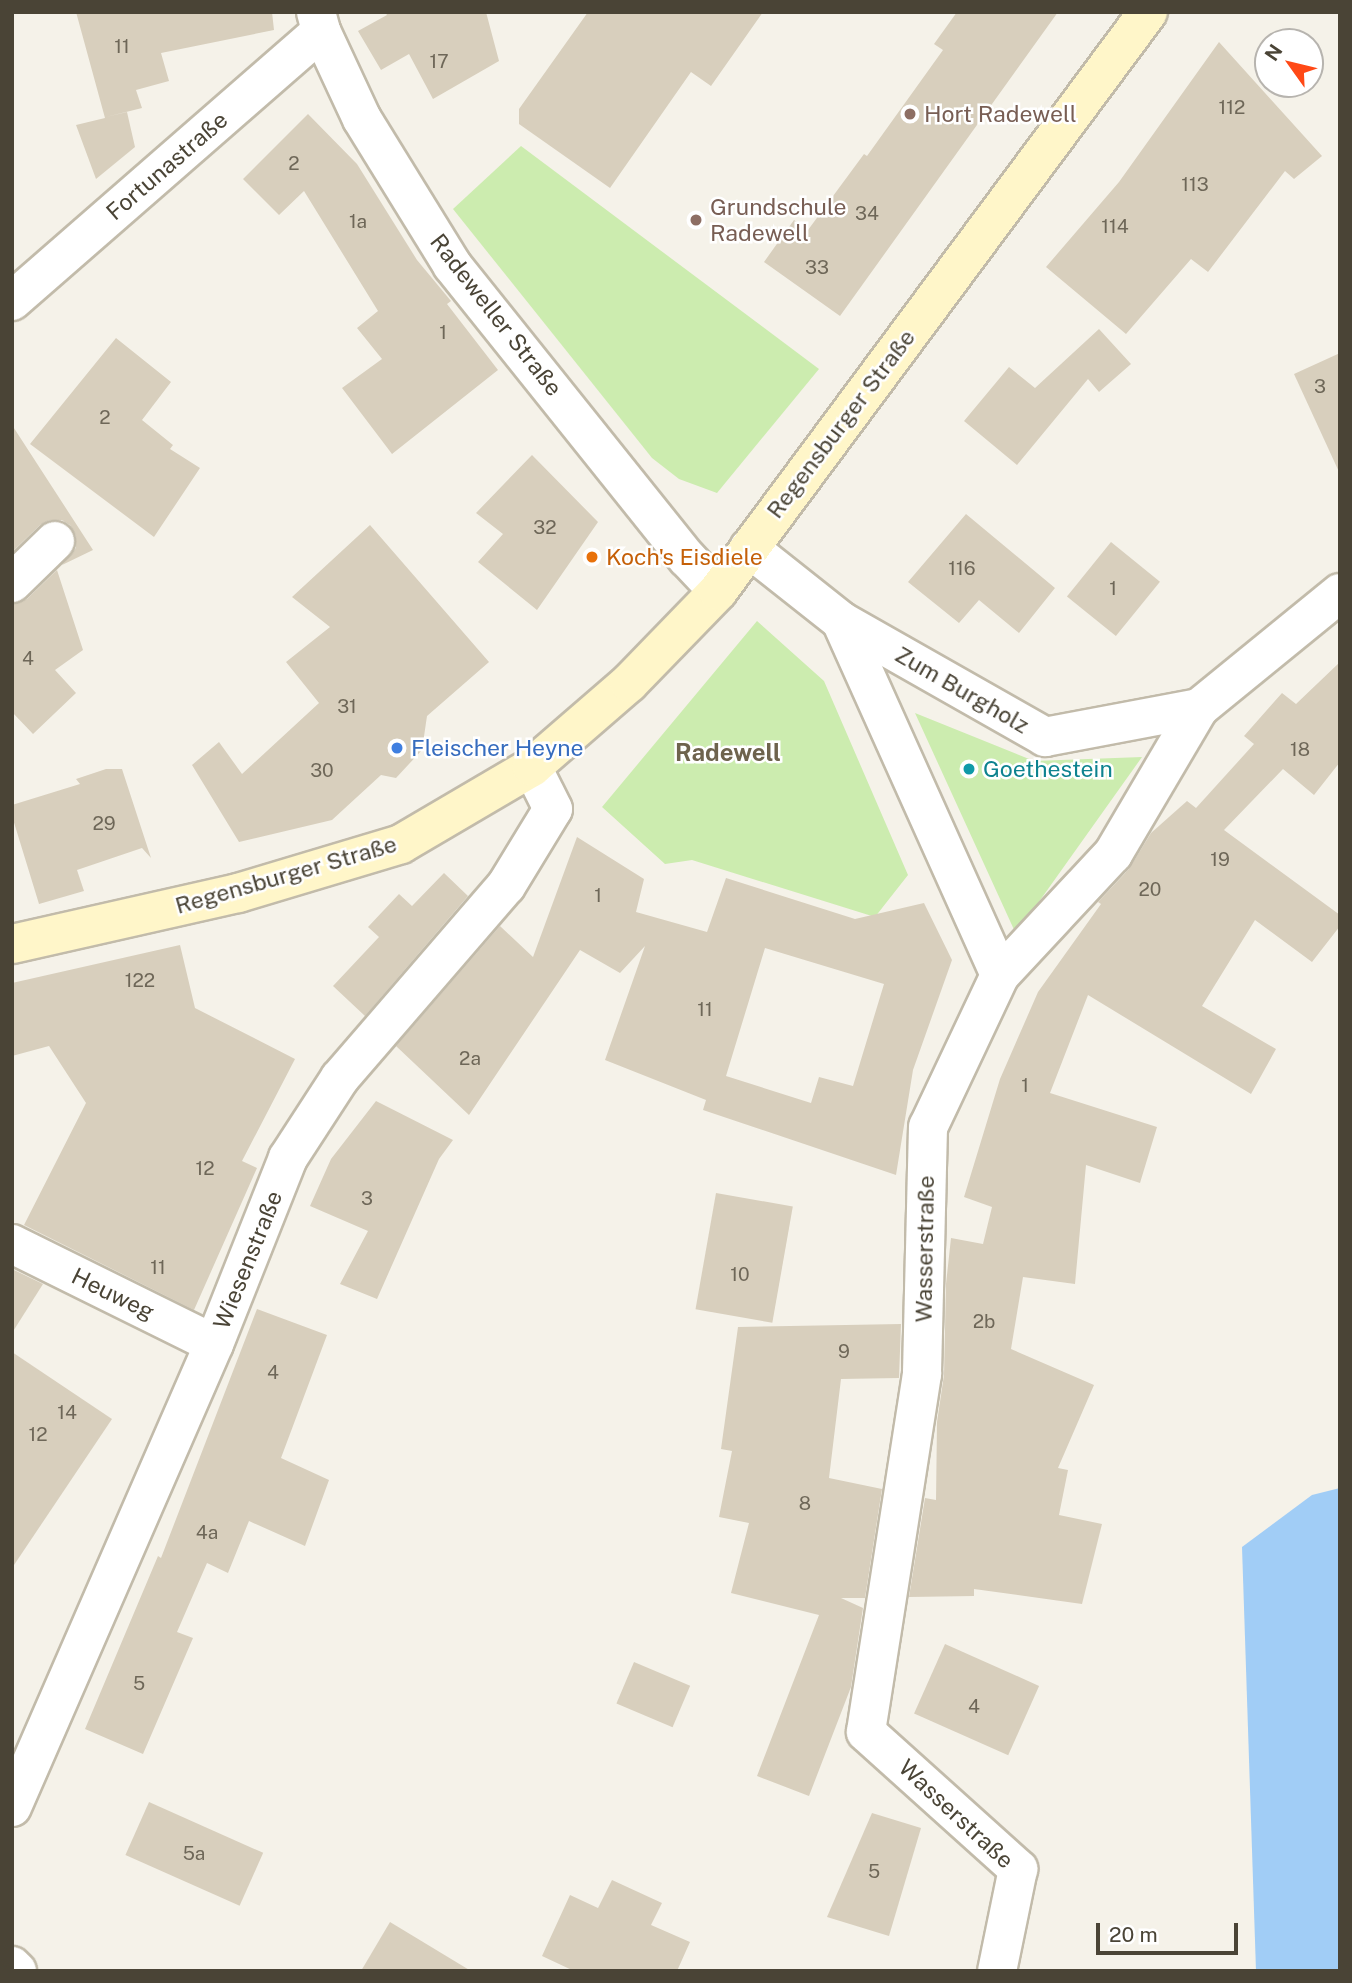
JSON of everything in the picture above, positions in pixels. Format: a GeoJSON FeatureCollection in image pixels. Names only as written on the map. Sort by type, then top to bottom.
{"type":"FeatureCollection","features":[{"type":"Feature","properties":{"kind":"main road","name":"Regensburger Straße"},"geometry":{"type":"LineString","coordinates":[[12,944],[238,893],[401,844],[531,767],[629,683],[718,591],[1149,12]]}},
{"type":"Feature","properties":{"kind":"street","name":"Fortunastraße"},"geometry":{"type":"LineString","coordinates":[[12,300],[319,21]]}},
{"type":"Feature","properties":{"kind":"street","name":"Radeweller Straße"},"geometry":{"type":"LineString","coordinates":[[319,21],[362,119],[452,265],[687,558],[718,591]]}},
{"type":"Feature","properties":{"kind":"street"},"geometry":{"type":"LineString","coordinates":[[12,583],[55,541]]}},
{"type":"Feature","properties":{"kind":"street"},"geometry":{"type":"LineString","coordinates":[[749,548],[841,621],[1000,975],[1113,854],[1199,708]]}},
{"type":"Feature","properties":{"kind":"street","name":"Zum Burgholz"},"geometry":{"type":"LineString","coordinates":[[841,621],[1045,737],[1199,708],[1340,593]]}},
{"type":"Feature","properties":{"kind":"street","name":"Wiesenstraße"},"geometry":{"type":"LineString","coordinates":[[12,1807],[215,1344],[288,1158],[340,1078],[506,886],[553,809],[531,767]]}},
{"type":"Feature","properties":{"kind":"street","name":"Wasserstraße"},"geometry":{"type":"LineString","coordinates":[[998,1971],[1018,1869],[866,1732],[922,1374],[928,1126],[1000,975]]}},
{"type":"Feature","properties":{"kind":"street","name":"Heuweg"},"geometry":{"type":"LineString","coordinates":[[12,1244],[215,1344]]}},
{"type":"Feature","properties":{"kind":"street"},"geometry":{"type":"LineString","coordinates":[[12,1966],[17,1971]]}},
{"type":"Feature","properties":{"kind":"green space"},"geometry":{"type":"Polygon","coordinates":[[[521,146],[819,369],[717,493],[679,479],[652,458],[453,209],[521,146]]]}},
{"type":"Feature","properties":{"kind":"green space"},"geometry":{"type":"Polygon","coordinates":[[[757,621],[824,681],[908,875],[875,917],[692,860],[665,864],[602,807],[757,621]]]}},
{"type":"Feature","properties":{"kind":"green space"},"geometry":{"type":"Polygon","coordinates":[[[915,713],[1034,761],[1142,757],[1016,934],[915,713]]]}},
{"type":"Feature","properties":{"kind":"water"},"geometry":{"type":"Polygon","coordinates":[[[1340,1488],[1340,1971],[1256,1971],[1242,1547],[1312,1495],[1340,1488]]]}},
{"type":"Feature","properties":{"kind":"building"},"geometry":{"type":"Polygon","coordinates":[[[76,12],[272,12],[274,30],[161,53],[169,81],[136,90],[142,108],[106,117],[127,112],[135,147],[96,179],[76,125],[105,118],[76,12]]]}},
{"type":"Feature","properties":{"kind":"building"},"geometry":{"type":"Polygon","coordinates":[[[385,12],[486,12],[499,61],[433,99],[409,54],[381,70],[358,31],[387,15],[385,12]]]}},
{"type":"Feature","properties":{"kind":"building"},"geometry":{"type":"Polygon","coordinates":[[[588,12],[763,12],[711,86],[691,72],[610,188],[519,124],[519,109],[588,12]]]}},
{"type":"Feature","properties":{"kind":"building"},"geometry":{"type":"Polygon","coordinates":[[[957,12],[1058,12],[840,316],[764,262],[794,220],[808,230],[864,154],[867,156],[943,50],[934,44],[957,12]]]}},
{"type":"Feature","properties":{"kind":"building"},"geometry":{"type":"Polygon","coordinates":[[[1219,42],[1254,81],[1254,98],[1270,98],[1322,156],[1294,179],[1285,171],[1208,272],[1191,259],[1126,334],[1046,267],[1119,182],[1219,42]]]}},
{"type":"Feature","properties":{"kind":"building"},"geometry":{"type":"Polygon","coordinates":[[[308,114],[357,164],[417,260],[451,301],[447,304],[498,370],[392,454],[342,388],[382,359],[357,328],[378,311],[304,191],[279,215],[243,179],[308,114]]]}},
{"type":"Feature","properties":{"kind":"building"},"geometry":{"type":"Polygon","coordinates":[[[1099,329],[1131,364],[1099,392],[1088,379],[1017,465],[964,421],[1009,367],[1035,388],[1099,329]]]}},
{"type":"Feature","properties":{"kind":"building"},"geometry":{"type":"Polygon","coordinates":[[[116,338],[171,382],[142,420],[173,445],[170,449],[200,468],[154,537],[30,444],[116,338]]]}},
{"type":"Feature","properties":{"kind":"building"},"geometry":{"type":"Polygon","coordinates":[[[1340,353],[1340,474],[1294,374],[1340,353]]]}},
{"type":"Feature","properties":{"kind":"building"},"geometry":{"type":"Polygon","coordinates":[[[12,425],[93,550],[62,565],[76,548],[76,536],[70,525],[62,520],[50,520],[40,525],[12,552],[12,425]]]}},
{"type":"Feature","properties":{"kind":"building"},"geometry":{"type":"Polygon","coordinates":[[[532,455],[598,522],[537,610],[478,562],[503,534],[476,513],[532,455]]]}},
{"type":"Feature","properties":{"kind":"building"},"geometry":{"type":"Polygon","coordinates":[[[966,514],[1055,588],[1019,633],[979,600],[959,623],[908,582],[966,514]]]}},
{"type":"Feature","properties":{"kind":"building"},"geometry":{"type":"Polygon","coordinates":[[[370,525],[489,662],[427,716],[422,750],[396,778],[381,775],[332,820],[239,842],[192,765],[219,742],[242,774],[319,703],[286,662],[330,627],[292,597],[370,525]]]}},
{"type":"Feature","properties":{"kind":"building"},"geometry":{"type":"Polygon","coordinates":[[[1111,542],[1160,582],[1116,636],[1067,596],[1111,542]]]}},
{"type":"Feature","properties":{"kind":"building"},"geometry":{"type":"Polygon","coordinates":[[[57,570],[83,650],[55,670],[76,693],[33,734],[12,712],[12,604],[27,599],[57,570]]]}},
{"type":"Feature","properties":{"kind":"building"},"geometry":{"type":"Polygon","coordinates":[[[1340,662],[1340,762],[1314,795],[1283,769],[1224,830],[1340,915],[1340,926],[1312,962],[1255,920],[1202,1006],[1276,1049],[1251,1094],[1088,995],[1050,1093],[1157,1127],[1140,1183],[1086,1165],[1075,1284],[1023,1277],[1011,1349],[1094,1385],[1058,1468],[1068,1470],[1059,1515],[1102,1524],[1082,1604],[974,1589],[974,1596],[909,1597],[925,1498],[936,1500],[937,1422],[944,1375],[946,1284],[951,1238],[983,1244],[992,1207],[964,1197],[1000,1079],[1038,992],[1101,904],[1098,902],[1129,869],[1151,833],[1187,801],[1196,808],[1254,744],[1244,736],[1282,693],[1296,704],[1340,662]]]}},
{"type":"Feature","properties":{"kind":"building"},"geometry":{"type":"Polygon","coordinates":[[[106,769],[122,769],[151,858],[142,848],[77,870],[84,891],[39,904],[12,816],[12,805],[80,784],[76,779],[106,769]]]}},
{"type":"Feature","properties":{"kind":"building"},"geometry":{"type":"Polygon","coordinates":[[[577,837],[644,879],[636,912],[707,932],[726,878],[855,919],[924,903],[952,960],[913,1070],[896,1175],[703,1110],[706,1100],[605,1060],[645,946],[620,973],[580,950],[469,1115],[396,1046],[500,926],[533,957],[577,837]],[[765,948],[726,1076],[811,1103],[819,1077],[853,1086],[884,984],[765,948]]]}},
{"type":"Feature","properties":{"kind":"building"},"geometry":{"type":"Polygon","coordinates":[[[444,873],[468,896],[365,1016],[333,986],[379,937],[368,927],[399,894],[412,906],[444,873]]]}},
{"type":"Feature","properties":{"kind":"building"},"geometry":{"type":"Polygon","coordinates":[[[180,945],[195,1008],[295,1059],[242,1161],[257,1168],[194,1310],[24,1225],[86,1103],[49,1046],[12,1056],[12,983],[180,945]]]}},
{"type":"Feature","properties":{"kind":"building"},"geometry":{"type":"Polygon","coordinates":[[[376,1101],[453,1140],[439,1159],[377,1299],[340,1284],[368,1231],[310,1206],[331,1159],[376,1101]]]}},
{"type":"Feature","properties":{"kind":"building"},"geometry":{"type":"Polygon","coordinates":[[[716,1193],[793,1207],[772,1323],[696,1309],[716,1193]]]}},
{"type":"Feature","properties":{"kind":"building"},"geometry":{"type":"Polygon","coordinates":[[[12,1269],[43,1284],[12,1333],[12,1269]]]}},
{"type":"Feature","properties":{"kind":"building"},"geometry":{"type":"Polygon","coordinates":[[[257,1309],[327,1335],[281,1458],[329,1480],[305,1546],[249,1521],[228,1573],[207,1563],[177,1632],[193,1638],[143,1754],[85,1729],[158,1556],[161,1558],[257,1309]]]}},
{"type":"Feature","properties":{"kind":"building"},"geometry":{"type":"Polygon","coordinates":[[[901,1324],[899,1378],[841,1379],[829,1478],[882,1489],[865,1598],[841,1598],[863,1608],[851,1687],[809,1796],[757,1776],[819,1615],[731,1593],[749,1523],[719,1517],[732,1451],[721,1449],[738,1327],[901,1324]]]}},
{"type":"Feature","properties":{"kind":"building"},"geometry":{"type":"Polygon","coordinates":[[[12,1352],[112,1419],[12,1568],[12,1352]]]}},
{"type":"Feature","properties":{"kind":"building"},"geometry":{"type":"Polygon","coordinates":[[[945,1644],[1039,1686],[1008,1755],[914,1713],[945,1644]]]}},
{"type":"Feature","properties":{"kind":"building"},"geometry":{"type":"Polygon","coordinates":[[[634,1662],[690,1686],[673,1727],[616,1703],[634,1662]]]}},
{"type":"Feature","properties":{"kind":"building"},"geometry":{"type":"Polygon","coordinates":[[[149,1802],[263,1853],[240,1906],[125,1855],[149,1802]]]}},
{"type":"Feature","properties":{"kind":"building"},"geometry":{"type":"Polygon","coordinates":[[[872,1813],[921,1828],[889,1936],[827,1917],[872,1813]]]}},
{"type":"Feature","properties":{"kind":"building"},"geometry":{"type":"Polygon","coordinates":[[[612,1880],[662,1903],[651,1925],[690,1942],[677,1971],[574,1971],[542,1956],[570,1895],[598,1908],[612,1880]]]}},
{"type":"Feature","properties":{"kind":"building"},"geometry":{"type":"Polygon","coordinates":[[[390,1922],[471,1971],[361,1971],[390,1922]]]}},
{"type":"Feature","properties":{"kind":"place","name":"Hort Radewell"},"geometry":{"type":"Point","coordinates":[910,114]}},
{"type":"Feature","properties":{"kind":"place","name":"Grundschule Radewell"},"geometry":{"type":"Point","coordinates":[696,220]}},
{"type":"Feature","properties":{"kind":"place","name":"Koch's Eisdiele"},"geometry":{"type":"Point","coordinates":[592,557]}},
{"type":"Feature","properties":{"kind":"place","name":"Fleischer Heyne"},"geometry":{"type":"Point","coordinates":[397,748]}},
{"type":"Feature","properties":{"kind":"place","name":"Goethestein"},"geometry":{"type":"Point","coordinates":[969,769]}},
{"type":"Feature","properties":{"kind":"district","name":"Radewell"},"geometry":{"type":"Point","coordinates":[728,753]}}]}
